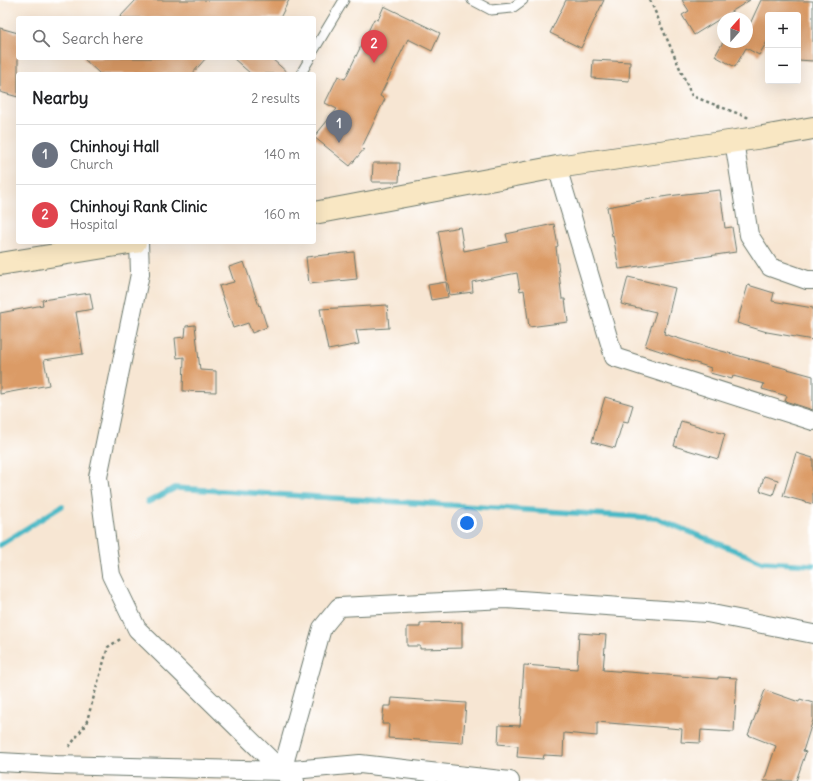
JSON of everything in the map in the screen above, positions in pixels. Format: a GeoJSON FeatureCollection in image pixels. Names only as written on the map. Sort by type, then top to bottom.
{"type":"FeatureCollection","features":[{"type":"Feature","properties":{"kind":"street"},"geometry":{"type":"LineString","coordinates":[[316,213],[557,167],[763,137],[813,128]]}},
{"type":"Feature","properties":{"kind":"street"},"geometry":{"type":"LineString","coordinates":[[734,141],[749,235],[770,267],[808,280],[813,280]]}},
{"type":"Feature","properties":{"kind":"street"},"geometry":{"type":"LineString","coordinates":[[557,167],[614,357],[813,421]]}},
{"type":"Feature","properties":{"kind":"street"},"geometry":{"type":"LineString","coordinates":[[0,264],[123,244]]}},
{"type":"Feature","properties":{"kind":"street"},"geometry":{"type":"LineString","coordinates":[[138,244],[140,274],[98,477],[111,575],[137,629],[289,776]]}},
{"type":"Feature","properties":{"kind":"street"},"geometry":{"type":"LineString","coordinates":[[289,776],[322,628],[339,607],[506,599],[707,613],[813,634]]}},
{"type":"Feature","properties":{"kind":"street"},"geometry":{"type":"LineString","coordinates":[[0,762],[289,776],[360,764],[510,781]]}},
{"type":"Feature","properties":{"kind":"lane"},"geometry":{"type":"LineString","coordinates":[[316,47],[344,0]]}},
{"type":"Feature","properties":{"kind":"lane"},"geometry":{"type":"LineString","coordinates":[[472,0],[491,10],[512,8],[523,0]]}},
{"type":"Feature","properties":{"kind":"lane"},"geometry":{"type":"LineString","coordinates":[[302,72],[309,60]]}},
{"type":"Feature","properties":{"kind":"path"},"geometry":{"type":"LineString","coordinates":[[650,0],[692,96],[747,117],[763,137]]}},
{"type":"Feature","properties":{"kind":"path"},"geometry":{"type":"LineString","coordinates":[[56,765],[86,724],[108,647],[137,629]]}},
{"type":"Feature","properties":{"kind":"building"},"geometry":{"type":"Polygon","coordinates":[[[136,0],[289,0],[281,16],[121,16],[136,0]]]}},
{"type":"Feature","properties":{"kind":"building"},"geometry":{"type":"Polygon","coordinates":[[[566,0],[604,0],[581,48],[550,33],[566,0]]]}},
{"type":"Feature","properties":{"kind":"building"},"geometry":{"type":"Polygon","coordinates":[[[682,0],[750,0],[731,12],[717,12],[717,21],[694,35],[682,15],[689,11],[682,0]]]}},
{"type":"Feature","properties":{"kind":"building"},"geometry":{"type":"Polygon","coordinates":[[[761,0],[813,1],[813,61],[801,60],[801,12],[765,12],[765,45],[759,55],[746,48],[753,48],[753,17],[761,0]]]}},
{"type":"Feature","properties":{"kind":"building"},"geometry":{"type":"Polygon","coordinates":[[[384,6],[440,33],[432,51],[408,39],[380,96],[385,99],[362,147],[364,149],[350,166],[316,139],[316,135],[337,109],[325,103],[338,76],[345,79],[374,19],[378,20],[384,6]]]}},
{"type":"Feature","properties":{"kind":"building"},"geometry":{"type":"Polygon","coordinates":[[[0,28],[16,32],[16,60],[18,60],[18,72],[16,72],[16,96],[0,92],[0,28]]]}},
{"type":"Feature","properties":{"kind":"building"},"geometry":{"type":"Polygon","coordinates":[[[720,48],[746,48],[735,67],[715,56],[720,48]]]}},
{"type":"Feature","properties":{"kind":"building"},"geometry":{"type":"Polygon","coordinates":[[[85,60],[204,60],[194,72],[98,72],[85,60]]]}},
{"type":"Feature","properties":{"kind":"building"},"geometry":{"type":"Polygon","coordinates":[[[235,60],[273,60],[287,72],[249,72],[235,60]]]}},
{"type":"Feature","properties":{"kind":"building"},"geometry":{"type":"Polygon","coordinates":[[[593,60],[630,62],[629,81],[592,78],[593,60]]]}},
{"type":"Feature","properties":{"kind":"building"},"geometry":{"type":"Polygon","coordinates":[[[373,163],[400,163],[399,182],[372,182],[373,163]]]}},
{"type":"Feature","properties":{"kind":"building"},"geometry":{"type":"Polygon","coordinates":[[[720,190],[725,228],[732,227],[736,252],[619,269],[607,207],[668,196],[720,190]]]}},
{"type":"Feature","properties":{"kind":"building"},"geometry":{"type":"Polygon","coordinates":[[[554,224],[558,246],[556,247],[562,299],[565,299],[568,322],[529,327],[524,290],[520,291],[517,273],[472,282],[473,292],[450,295],[438,231],[460,227],[464,251],[508,242],[506,234],[554,224]]]}},
{"type":"Feature","properties":{"kind":"building"},"geometry":{"type":"Polygon","coordinates":[[[354,252],[357,279],[309,284],[306,257],[354,252]]]}},
{"type":"Feature","properties":{"kind":"building"},"geometry":{"type":"Polygon","coordinates":[[[244,262],[267,327],[252,333],[248,323],[233,328],[219,286],[234,282],[229,267],[244,262]]]}},
{"type":"Feature","properties":{"kind":"building"},"geometry":{"type":"Polygon","coordinates":[[[628,277],[675,288],[664,334],[813,376],[813,410],[785,401],[787,396],[762,389],[764,384],[733,376],[732,379],[710,373],[711,368],[645,346],[656,312],[621,304],[628,277]]]}},
{"type":"Feature","properties":{"kind":"building"},"geometry":{"type":"Polygon","coordinates":[[[446,282],[448,297],[431,300],[428,285],[446,282]]]}},
{"type":"Feature","properties":{"kind":"building"},"geometry":{"type":"Polygon","coordinates":[[[748,285],[774,293],[772,301],[813,308],[813,340],[767,332],[737,323],[748,285]]]}},
{"type":"Feature","properties":{"kind":"building"},"geometry":{"type":"Polygon","coordinates":[[[90,293],[93,309],[76,312],[83,354],[44,360],[49,385],[0,394],[0,313],[43,305],[42,300],[90,293]]]}},
{"type":"Feature","properties":{"kind":"building"},"geometry":{"type":"Polygon","coordinates":[[[387,305],[389,328],[356,330],[359,344],[328,350],[320,309],[387,305]]]}},
{"type":"Feature","properties":{"kind":"building"},"geometry":{"type":"Polygon","coordinates":[[[195,325],[200,370],[216,371],[216,392],[183,391],[184,357],[177,358],[175,338],[185,337],[186,326],[195,325]]]}},
{"type":"Feature","properties":{"kind":"building"},"geometry":{"type":"Polygon","coordinates":[[[605,397],[633,405],[628,422],[623,421],[615,448],[592,442],[605,397]]]}},
{"type":"Feature","properties":{"kind":"building"},"geometry":{"type":"Polygon","coordinates":[[[681,421],[725,434],[718,459],[674,446],[681,421]]]}},
{"type":"Feature","properties":{"kind":"building"},"geometry":{"type":"Polygon","coordinates":[[[796,453],[813,458],[813,504],[783,496],[796,453]]]}},
{"type":"Feature","properties":{"kind":"building"},"geometry":{"type":"Polygon","coordinates":[[[764,476],[778,480],[773,495],[760,491],[764,476]]]}},
{"type":"Feature","properties":{"kind":"building"},"geometry":{"type":"Polygon","coordinates":[[[462,622],[462,648],[420,649],[420,646],[407,646],[407,627],[420,627],[420,623],[462,622]]]}},
{"type":"Feature","properties":{"kind":"building"},"geometry":{"type":"Polygon","coordinates":[[[579,633],[606,635],[603,670],[718,679],[718,677],[737,678],[734,732],[701,730],[700,743],[681,742],[682,729],[597,722],[597,736],[564,733],[563,756],[544,755],[543,759],[517,757],[518,746],[498,744],[499,725],[520,726],[524,665],[577,669],[579,633]]]}},
{"type":"Feature","properties":{"kind":"building"},"geometry":{"type":"Polygon","coordinates":[[[765,690],[799,702],[800,699],[813,703],[813,720],[803,751],[806,752],[796,781],[764,781],[776,746],[748,735],[765,690]]]}},
{"type":"Feature","properties":{"kind":"building"},"geometry":{"type":"Polygon","coordinates":[[[392,698],[466,703],[463,743],[388,738],[389,724],[382,724],[384,706],[391,706],[392,698]]]}},
{"type":"Feature","properties":{"kind":"waterway"},"geometry":{"type":"LineString","coordinates":[[148,502],[175,488],[656,518],[763,562],[813,565]]}},
{"type":"Feature","properties":{"kind":"waterway"},"geometry":{"type":"LineString","coordinates":[[0,545],[62,506]]}},
{"type":"Feature","properties":{"kind":"place","name":"Chinhoyi Rank Clinic"},"geometry":{"type":"Point","coordinates":[374,63]}},
{"type":"Feature","properties":{"kind":"place","name":"Chinhoyi Hall"},"geometry":{"type":"Point","coordinates":[339,143]}}]}
